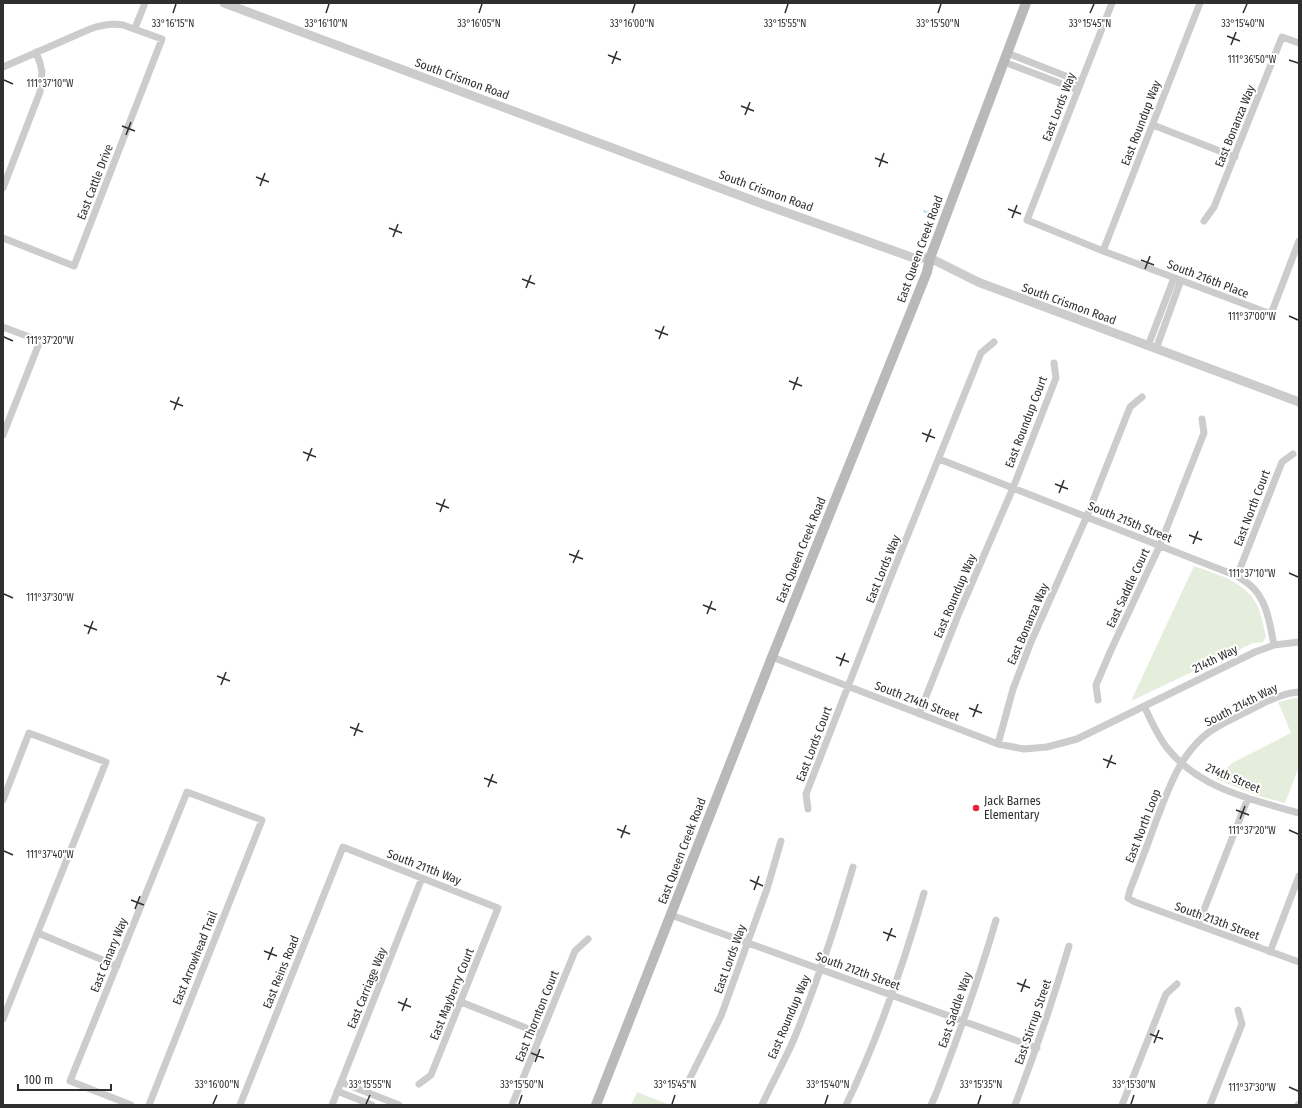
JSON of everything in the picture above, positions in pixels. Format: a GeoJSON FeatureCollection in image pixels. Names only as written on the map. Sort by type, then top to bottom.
{"type":"FeatureCollection","features":[{"type":"Feature","properties":{"kind":"main road","name":"East Queen Creek Road"},"geometry":{"type":"LineString","coordinates":[[596,1105],[772,657],[927,272],[930,258],[1026,3]]}},
{"type":"Feature","properties":{"kind":"street"},"geometry":{"type":"LineString","coordinates":[[3,67],[100,25],[117,24],[135,28],[145,3]]}},
{"type":"Feature","properties":{"kind":"street","name":"South Crismon Road"},"geometry":{"type":"LineString","coordinates":[[224,3],[760,203],[914,258],[930,258],[978,282],[1299,402]]}},
{"type":"Feature","properties":{"kind":"street","name":"East Lords Way"},"geometry":{"type":"LineString","coordinates":[[1027,220],[1112,3]]}},
{"type":"Feature","properties":{"kind":"street","name":"East Roundup Way"},"geometry":{"type":"LineString","coordinates":[[1103,251],[1200,3]]}},
{"type":"Feature","properties":{"kind":"street","name":"East Cattle Drive"},"geometry":{"type":"LineString","coordinates":[[3,238],[74,266],[162,39],[135,28]]}},
{"type":"Feature","properties":{"kind":"street","name":"East Bonanza Way"},"geometry":{"type":"LineString","coordinates":[[1204,221],[1214,207],[1282,37],[1299,43]]}},
{"type":"Feature","properties":{"kind":"street"},"geometry":{"type":"LineString","coordinates":[[3,188],[40,92],[42,72],[36,52]]}},
{"type":"Feature","properties":{"kind":"street"},"geometry":{"type":"LineString","coordinates":[[1005,58],[1081,82]]}},
{"type":"Feature","properties":{"kind":"street"},"geometry":{"type":"LineString","coordinates":[[1005,58],[1078,90]]}},
{"type":"Feature","properties":{"kind":"street"},"geometry":{"type":"LineString","coordinates":[[1153,125],[1235,157]]}},
{"type":"Feature","properties":{"kind":"street","name":"South 216th Place"},"geometry":{"type":"LineString","coordinates":[[1027,220],[1103,251],[1270,314],[1299,241]]}},
{"type":"Feature","properties":{"kind":"street"},"geometry":{"type":"LineString","coordinates":[[1152,347],[1178,279]]}},
{"type":"Feature","properties":{"kind":"street"},"geometry":{"type":"LineString","coordinates":[[3,327],[40,341],[3,435]]}},
{"type":"Feature","properties":{"kind":"street"},"geometry":{"type":"LineString","coordinates":[[939,459],[981,353],[994,342]]}},
{"type":"Feature","properties":{"kind":"street","name":"East Roundup Court"},"geometry":{"type":"LineString","coordinates":[[1013,488],[1056,378],[1054,363]]}},
{"type":"Feature","properties":{"kind":"street","name":"East Bonanza Way"},"geometry":{"type":"LineString","coordinates":[[998,744],[1013,689],[1031,642],[1087,516],[1130,407],[1142,396]]}},
{"type":"Feature","properties":{"kind":"street","name":"East Saddle Court"},"geometry":{"type":"LineString","coordinates":[[1098,700],[1096,685],[1160,546],[1204,433],[1202,419]]}},
{"type":"Feature","properties":{"kind":"street","name":"East North Court"},"geometry":{"type":"LineString","coordinates":[[1237,576],[1282,462],[1293,454]]}},
{"type":"Feature","properties":{"kind":"street","name":"East Lords Way"},"geometry":{"type":"LineString","coordinates":[[848,687],[939,459]]}},
{"type":"Feature","properties":{"kind":"street","name":"South 215th Street"},"geometry":{"type":"LineString","coordinates":[[939,459],[1237,576],[1251,586],[1260,598],[1268,615],[1274,645]]}},
{"type":"Feature","properties":{"kind":"street","name":"East Roundup Way"},"geometry":{"type":"LineString","coordinates":[[919,714],[959,613],[1013,488]]}},
{"type":"Feature","properties":{"kind":"street","name":"214th Way"},"geometry":{"type":"LineString","coordinates":[[1144,706],[1237,660],[1274,645],[1299,642]]}},
{"type":"Feature","properties":{"kind":"street","name":"South 214th Street"},"geometry":{"type":"LineString","coordinates":[[772,657],[998,744],[1024,749],[1047,747],[1077,739],[1144,706]]}},
{"type":"Feature","properties":{"kind":"street","name":"East Lords Court"},"geometry":{"type":"LineString","coordinates":[[808,809],[806,794],[848,687]]}},
{"type":"Feature","properties":{"kind":"street","name":"South 214th Way"},"geometry":{"type":"LineString","coordinates":[[1181,764],[1192,748],[1204,736],[1218,726],[1276,697],[1292,692],[1299,692]]}},
{"type":"Feature","properties":{"kind":"street","name":"214th Street"},"geometry":{"type":"LineString","coordinates":[[1144,706],[1167,748],[1181,764],[1194,774],[1211,783],[1248,798],[1299,813]]}},
{"type":"Feature","properties":{"kind":"street"},"geometry":{"type":"LineString","coordinates":[[3,800],[29,733],[106,762],[3,1020]]}},
{"type":"Feature","properties":{"kind":"street","name":"East North Loop"},"geometry":{"type":"LineString","coordinates":[[1128,898],[1166,797],[1181,764]]}},
{"type":"Feature","properties":{"kind":"street","name":"East Canary Way"},"geometry":{"type":"LineString","coordinates":[[112,1102],[70,1081],[187,792],[262,820]]}},
{"type":"Feature","properties":{"kind":"street"},"geometry":{"type":"LineString","coordinates":[[1198,925],[1248,798]]}},
{"type":"Feature","properties":{"kind":"street","name":"East Arrowhead Trail"},"geometry":{"type":"LineString","coordinates":[[149,1105],[262,820]]}},
{"type":"Feature","properties":{"kind":"street","name":"East Lords Way"},"geometry":{"type":"LineString","coordinates":[[689,1080],[721,1016],[767,889],[781,841]]}},
{"type":"Feature","properties":{"kind":"street","name":"South 211th Way"},"geometry":{"type":"LineString","coordinates":[[343,847],[498,908]]}},
{"type":"Feature","properties":{"kind":"street","name":"East Reins Road"},"geometry":{"type":"LineString","coordinates":[[240,1105],[343,847]]}},
{"type":"Feature","properties":{"kind":"street","name":"East Roundup Way"},"geometry":{"type":"LineString","coordinates":[[762,1105],[793,1040],[821,969],[853,867]]}},
{"type":"Feature","properties":{"kind":"street"},"geometry":{"type":"LineString","coordinates":[[1270,952],[1299,876]]}},
{"type":"Feature","properties":{"kind":"street","name":"East Carriage Way"},"geometry":{"type":"LineString","coordinates":[[332,1105],[422,878]]}},
{"type":"Feature","properties":{"kind":"street"},"geometry":{"type":"LineString","coordinates":[[846,1105],[862,1071],[892,995],[910,944],[924,893]]}},
{"type":"Feature","properties":{"kind":"street","name":"South 213th Street"},"geometry":{"type":"LineString","coordinates":[[1128,898],[1135,902],[1299,962]]}},
{"type":"Feature","properties":{"kind":"street","name":"East Mayberry Court"},"geometry":{"type":"LineString","coordinates":[[419,1084],[432,1074],[498,908]]}},
{"type":"Feature","properties":{"kind":"street","name":"South 212th Street"},"geometry":{"type":"LineString","coordinates":[[671,915],[1037,1048]]}},
{"type":"Feature","properties":{"kind":"street","name":"East Saddle Way"},"geometry":{"type":"LineString","coordinates":[[931,1105],[964,1022],[996,920]]}},
{"type":"Feature","properties":{"kind":"street"},"geometry":{"type":"LineString","coordinates":[[38,933],[117,966]]}},
{"type":"Feature","properties":{"kind":"street","name":"East Thornton Court"},"geometry":{"type":"LineString","coordinates":[[512,1105],[575,951],[588,939]]}},
{"type":"Feature","properties":{"kind":"street","name":"East Stirrup Street"},"geometry":{"type":"LineString","coordinates":[[1015,1105],[1056,993],[1069,946]]}},
{"type":"Feature","properties":{"kind":"street"},"geometry":{"type":"LineString","coordinates":[[1122,1105],[1166,994],[1178,984]]}},
{"type":"Feature","properties":{"kind":"street"},"geometry":{"type":"LineString","coordinates":[[461,1002],[541,1034]]}},
{"type":"Feature","properties":{"kind":"street"},"geometry":{"type":"LineString","coordinates":[[1210,1105],[1242,1024],[1238,1010]]}},
{"type":"Feature","properties":{"kind":"street"},"geometry":{"type":"LineString","coordinates":[[341,1082],[399,1105]]}},
{"type":"Feature","properties":{"kind":"street"},"geometry":{"type":"LineString","coordinates":[[338,1091],[372,1105]]}},
{"type":"Feature","properties":{"kind":"street"},"geometry":{"type":"LineString","coordinates":[[112,1102],[131,1105]]}},
{"type":"Feature","properties":{"kind":"green space"},"geometry":{"type":"Polygon","coordinates":[[[1194,566],[1223,576],[1248,592],[1259,609],[1266,637],[1263,642],[1253,643],[1131,701],[1194,566]]]}},
{"type":"Feature","properties":{"kind":"green space"},"geometry":{"type":"Polygon","coordinates":[[[1299,698],[1299,767],[1285,803],[1262,797],[1216,779],[1232,763],[1291,733],[1278,702],[1299,698]]]}},
{"type":"Feature","properties":{"kind":"green space"},"geometry":{"type":"Polygon","coordinates":[[[637,1092],[670,1105],[631,1105],[637,1092]]]}},
{"type":"Feature","properties":{"kind":"waterway"},"geometry":{"type":"LineString","coordinates":[[924,211],[936,216]]}},
{"type":"Feature","properties":{"kind":"place","name":"Jack Barnes Elementary"},"geometry":{"type":"Point","coordinates":[976,808]}}]}
